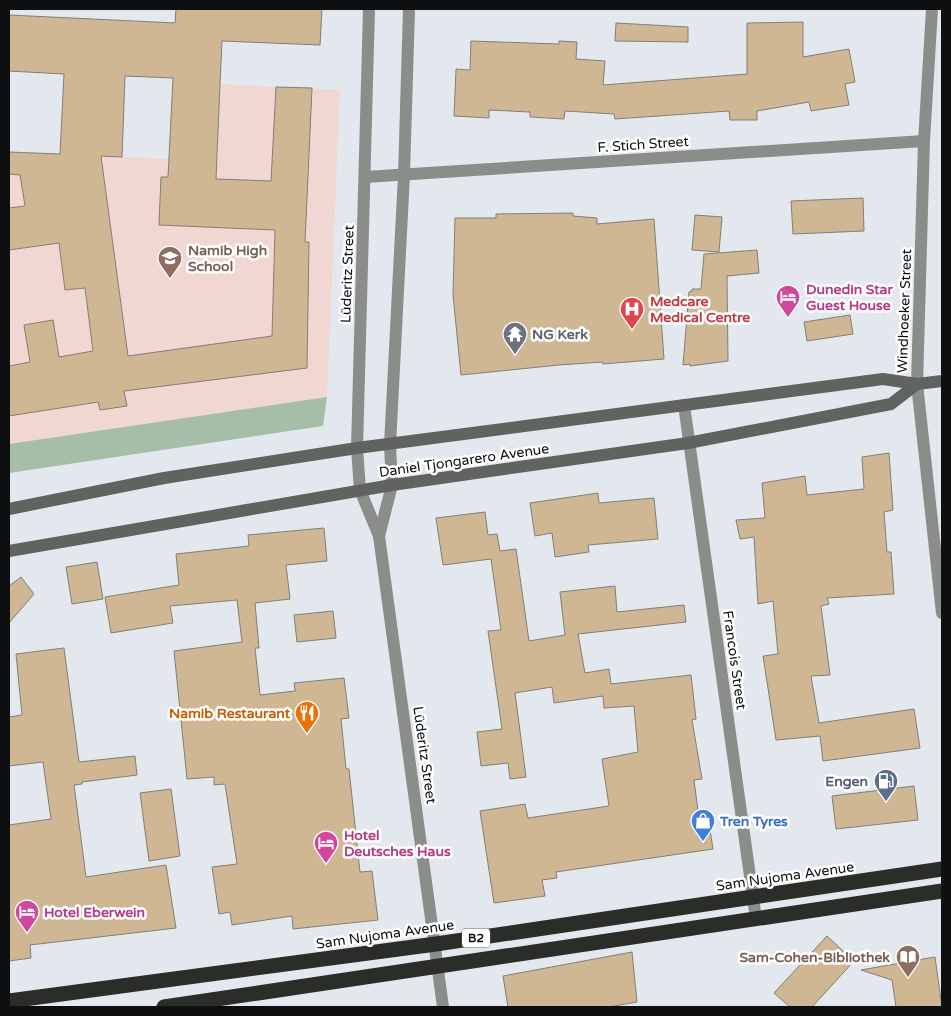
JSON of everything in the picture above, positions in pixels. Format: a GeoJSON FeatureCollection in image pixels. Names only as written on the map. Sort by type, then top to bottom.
{"type":"FeatureCollection","features":[{"type":"Feature","properties":{"kind":"highway","name":"Sam Nujoma Avenue"},"geometry":{"type":"LineString","coordinates":[[9,1001],[436,944],[942,870]]}},
{"type":"Feature","properties":{"kind":"highway","name":"B2"},"geometry":{"type":"LineString","coordinates":[[164,1007],[942,891]]}},
{"type":"Feature","properties":{"kind":"street","name":"Lüderitz Street"},"geometry":{"type":"LineString","coordinates":[[369,9],[357,448],[360,490],[379,536],[444,1007]]}},
{"type":"Feature","properties":{"kind":"street","name":"Lüderitz Street"},"geometry":{"type":"LineString","coordinates":[[379,536],[392,485],[390,444],[404,175],[409,9]]}},
{"type":"Feature","properties":{"kind":"street","name":"Windhoeker Street"},"geometry":{"type":"LineString","coordinates":[[932,9],[924,141],[917,384],[942,613]]}},
{"type":"Feature","properties":{"kind":"street","name":"F. Stich Street"},"geometry":{"type":"LineString","coordinates":[[364,177],[924,141]]}},
{"type":"Feature","properties":{"kind":"street","name":"Daniel Tjongarero Avenue"},"geometry":{"type":"LineString","coordinates":[[9,509],[164,478],[357,448],[883,379],[917,384],[942,381]]}},
{"type":"Feature","properties":{"kind":"street","name":"Daniel Tjongarero Avenue"},"geometry":{"type":"LineString","coordinates":[[9,551],[360,490],[688,443],[891,404],[917,384]]}},
{"type":"Feature","properties":{"kind":"street","name":"Francois Street"},"geometry":{"type":"LineString","coordinates":[[684,405],[756,919]]}},
{"type":"Feature","properties":{"kind":"shaded area","name":"Namib High School"},"geometry":{"type":"Polygon","coordinates":[[[220,84],[340,90],[327,397],[9,444],[9,152],[217,161],[220,84]]]}},
{"type":"Feature","properties":{"kind":"green space"},"geometry":{"type":"Polygon","coordinates":[[[327,397],[323,426],[9,473],[9,444],[327,397]]]}},
{"type":"Feature","properties":{"kind":"building"},"geometry":{"type":"Polygon","coordinates":[[[176,9],[322,9],[320,45],[222,41],[216,179],[271,181],[276,87],[312,88],[305,242],[309,242],[307,368],[124,391],[127,406],[100,410],[98,402],[9,416],[9,366],[30,362],[24,325],[53,320],[59,357],[93,351],[85,288],[65,290],[59,243],[9,250],[9,208],[25,206],[20,175],[9,174],[9,152],[60,154],[64,74],[9,71],[9,15],[175,23],[176,9]],[[125,76],[122,157],[101,156],[128,356],[272,336],[275,230],[159,225],[161,177],[168,177],[173,78],[125,76]]]}},
{"type":"Feature","properties":{"kind":"building"},"geometry":{"type":"Polygon","coordinates":[[[803,22],[803,57],[849,49],[855,82],[845,84],[849,105],[811,111],[809,102],[757,111],[757,120],[730,120],[729,111],[615,119],[614,114],[565,111],[564,119],[530,117],[530,112],[489,110],[489,118],[454,116],[456,69],[470,70],[471,41],[559,44],[559,41],[577,42],[576,59],[605,61],[603,85],[747,74],[747,23],[803,22]]]}},
{"type":"Feature","properties":{"kind":"building"},"geometry":{"type":"Polygon","coordinates":[[[616,23],[688,27],[688,42],[615,41],[616,23]]]}},
{"type":"Feature","properties":{"kind":"building"},"geometry":{"type":"Polygon","coordinates":[[[863,198],[864,231],[793,234],[791,201],[863,198]]]}},
{"type":"Feature","properties":{"kind":"building"},"geometry":{"type":"Polygon","coordinates":[[[573,213],[573,216],[597,218],[597,224],[654,219],[664,359],[603,364],[603,362],[559,365],[461,375],[453,295],[455,218],[496,218],[496,214],[573,213]]]}},
{"type":"Feature","properties":{"kind":"building"},"geometry":{"type":"Polygon","coordinates":[[[695,215],[722,217],[719,252],[692,250],[695,215]]]}},
{"type":"Feature","properties":{"kind":"building"},"geometry":{"type":"Polygon","coordinates":[[[757,250],[759,273],[727,276],[728,361],[690,366],[690,364],[683,365],[689,292],[692,289],[701,289],[704,254],[757,250]]]}},
{"type":"Feature","properties":{"kind":"building"},"geometry":{"type":"Polygon","coordinates":[[[850,315],[853,334],[807,341],[804,322],[850,315]]]}},
{"type":"Feature","properties":{"kind":"building"},"geometry":{"type":"Polygon","coordinates":[[[889,453],[893,510],[884,512],[887,552],[891,552],[894,594],[827,598],[829,604],[821,606],[830,675],[811,676],[819,723],[914,709],[920,748],[823,761],[820,736],[776,740],[763,656],[778,654],[773,601],[758,604],[754,537],[740,539],[736,520],[765,518],[762,483],[805,476],[807,495],[864,489],[862,457],[889,453]]]}},
{"type":"Feature","properties":{"kind":"building"},"geometry":{"type":"Polygon","coordinates":[[[598,493],[599,503],[654,498],[658,539],[588,545],[589,552],[555,557],[552,533],[535,536],[530,503],[598,493]]]}},
{"type":"Feature","properties":{"kind":"building"},"geometry":{"type":"Polygon","coordinates":[[[485,512],[488,535],[497,534],[500,551],[516,549],[529,641],[565,635],[560,592],[615,586],[617,612],[684,605],[686,622],[578,634],[585,673],[609,669],[611,684],[691,675],[696,719],[692,720],[702,779],[694,780],[698,811],[707,810],[713,849],[556,872],[557,878],[542,880],[545,896],[494,903],[480,811],[525,804],[528,818],[609,806],[602,759],[638,752],[634,706],[604,708],[603,696],[554,703],[552,687],[515,693],[526,777],[510,779],[508,763],[481,766],[477,732],[502,729],[488,631],[501,630],[491,559],[443,565],[436,518],[485,512]]]}},
{"type":"Feature","properties":{"kind":"building"},"geometry":{"type":"Polygon","coordinates":[[[324,528],[327,561],[286,565],[290,599],[255,603],[259,648],[255,648],[260,695],[295,691],[294,683],[344,678],[349,718],[341,719],[346,769],[349,769],[360,872],[372,871],[378,920],[293,929],[292,916],[232,925],[230,912],[219,914],[212,867],[237,864],[225,784],[214,785],[214,777],[187,779],[174,651],[242,642],[237,600],[170,606],[173,623],[111,633],[105,597],[179,585],[176,554],[249,546],[248,535],[324,528]]]}},
{"type":"Feature","properties":{"kind":"building"},"geometry":{"type":"Polygon","coordinates":[[[97,562],[103,599],[72,604],[66,567],[97,562]]]}},
{"type":"Feature","properties":{"kind":"building"},"geometry":{"type":"Polygon","coordinates":[[[21,577],[34,594],[9,623],[9,586],[21,577]]]}},
{"type":"Feature","properties":{"kind":"building"},"geometry":{"type":"Polygon","coordinates":[[[333,611],[336,638],[297,642],[294,615],[333,611]]]}},
{"type":"Feature","properties":{"kind":"building"},"geometry":{"type":"Polygon","coordinates":[[[64,648],[79,762],[135,756],[137,775],[82,782],[82,784],[74,785],[86,877],[166,865],[176,928],[30,945],[31,958],[9,961],[9,825],[51,819],[43,762],[9,766],[9,717],[22,715],[16,654],[64,648]]]}},
{"type":"Feature","properties":{"kind":"building"},"geometry":{"type":"Polygon","coordinates":[[[914,786],[918,820],[836,829],[832,796],[914,786]]]}},
{"type":"Feature","properties":{"kind":"building"},"geometry":{"type":"Polygon","coordinates":[[[171,789],[180,856],[149,861],[140,793],[171,789]]]}},
{"type":"Feature","properties":{"kind":"building"},"geometry":{"type":"Polygon","coordinates":[[[827,936],[854,961],[812,1007],[790,1007],[774,993],[827,936]]]}},
{"type":"Feature","properties":{"kind":"building"},"geometry":{"type":"Polygon","coordinates":[[[632,952],[637,1002],[609,1007],[508,1007],[503,976],[632,952]]]}},
{"type":"Feature","properties":{"kind":"building"},"geometry":{"type":"Polygon","coordinates":[[[935,957],[942,1007],[896,1007],[892,980],[861,970],[935,957]]]}},
{"type":"Feature","properties":{"kind":"place","name":"Namib High School"},"geometry":{"type":"Point","coordinates":[170,279]}},
{"type":"Feature","properties":{"kind":"place","name":"Dunedin Star Guest House"},"geometry":{"type":"Point","coordinates":[788,318]}},
{"type":"Feature","properties":{"kind":"place","name":"Medcare Medical Centre"},"geometry":{"type":"Point","coordinates":[632,330]}},
{"type":"Feature","properties":{"kind":"place","name":"NG Kerk"},"geometry":{"type":"Point","coordinates":[515,355]}},
{"type":"Feature","properties":{"kind":"place","name":"Namib Restaurant"},"geometry":{"type":"Point","coordinates":[307,734]}},
{"type":"Feature","properties":{"kind":"place","name":"Engen"},"geometry":{"type":"Point","coordinates":[886,802]}},
{"type":"Feature","properties":{"kind":"place","name":"Tren Tyres"},"geometry":{"type":"Point","coordinates":[703,842]}},
{"type":"Feature","properties":{"kind":"place","name":"Hotel Deutsches Haus"},"geometry":{"type":"Point","coordinates":[326,864]}},
{"type":"Feature","properties":{"kind":"place","name":"Hotel Eberwein"},"geometry":{"type":"Point","coordinates":[27,933]}},
{"type":"Feature","properties":{"kind":"place","name":"Sam-Cohen-Bibliothek"},"geometry":{"type":"Point","coordinates":[908,978]}}]}
